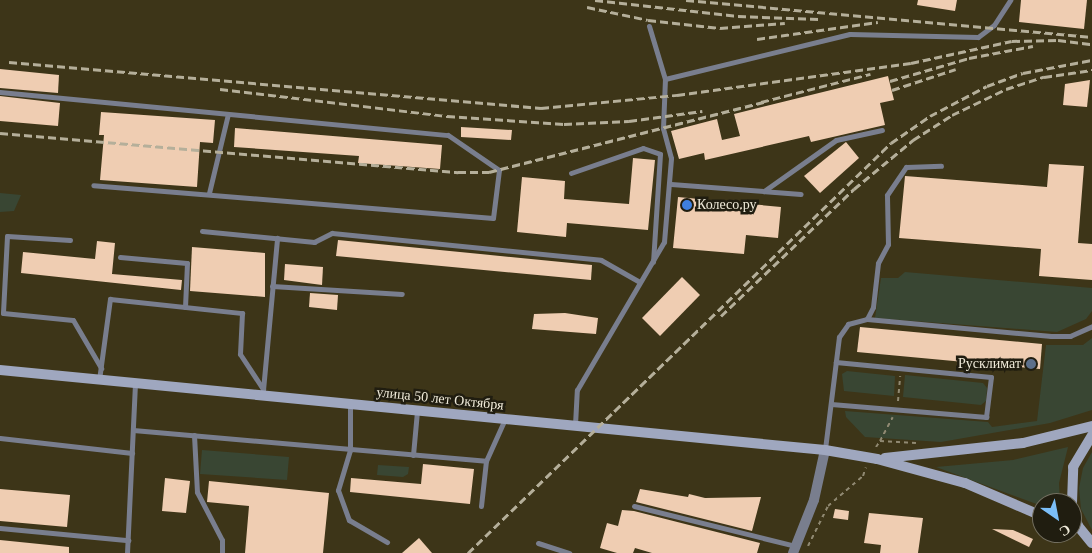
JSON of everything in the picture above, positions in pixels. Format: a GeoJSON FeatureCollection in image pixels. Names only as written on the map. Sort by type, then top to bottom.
{"type":"FeatureCollection","features":[{"type":"Feature","properties":{"kind":"main road","name":"улица 50 лет Октября"},"geometry":{"type":"LineString","coordinates":[[0,370],[135,384],[263,392],[417,411],[825,450],[877,459]]}},
{"type":"Feature","properties":{"kind":"main road"},"geometry":{"type":"LineString","coordinates":[[877,459],[1023,443],[1092,426]]}},
{"type":"Feature","properties":{"kind":"main road"},"geometry":{"type":"LineString","coordinates":[[1072,493],[1073,467],[1092,436]]}},
{"type":"Feature","properties":{"kind":"main road"},"geometry":{"type":"LineString","coordinates":[[877,459],[965,484],[1032,512]]}},
{"type":"Feature","properties":{"kind":"main road"},"geometry":{"type":"LineString","coordinates":[[1082,526],[1089,542]]}},
{"type":"Feature","properties":{"kind":"street"},"geometry":{"type":"LineString","coordinates":[[795,550],[814,500],[825,450]]}},
{"type":"Feature","properties":{"kind":"lane"},"geometry":{"type":"LineString","coordinates":[[665,80],[850,34],[978,37],[994,25],[1010,0]]}},
{"type":"Feature","properties":{"kind":"lane"},"geometry":{"type":"LineString","coordinates":[[575,425],[577,390],[638,281],[653,266],[664,242],[671,184],[671,158],[662,117],[665,80],[649,26]]}},
{"type":"Feature","properties":{"kind":"lane"},"geometry":{"type":"LineString","coordinates":[[0,92],[448,135],[499,170],[493,218],[209,193],[93,185]]}},
{"type":"Feature","properties":{"kind":"lane"},"geometry":{"type":"LineString","coordinates":[[209,193],[228,114]]}},
{"type":"Feature","properties":{"kind":"lane"},"geometry":{"type":"LineString","coordinates":[[764,191],[836,140],[882,130]]}},
{"type":"Feature","properties":{"kind":"lane"},"geometry":{"type":"LineString","coordinates":[[571,174],[643,148],[660,154],[653,266]]}},
{"type":"Feature","properties":{"kind":"lane"},"geometry":{"type":"LineString","coordinates":[[866,319],[875,291],[878,263],[888,244],[887,195],[898,175],[906,167],[941,166]]}},
{"type":"Feature","properties":{"kind":"lane"},"geometry":{"type":"LineString","coordinates":[[671,184],[801,194]]}},
{"type":"Feature","properties":{"kind":"lane"},"geometry":{"type":"LineString","coordinates":[[202,231],[314,242],[332,233],[601,260],[638,281]]}},
{"type":"Feature","properties":{"kind":"lane"},"geometry":{"type":"LineString","coordinates":[[70,240],[7,236],[3,313],[72,320],[101,368]]}},
{"type":"Feature","properties":{"kind":"lane"},"geometry":{"type":"LineString","coordinates":[[263,392],[277,238]]}},
{"type":"Feature","properties":{"kind":"lane"},"geometry":{"type":"LineString","coordinates":[[120,256],[187,263],[185,307]]}},
{"type":"Feature","properties":{"kind":"lane"},"geometry":{"type":"LineString","coordinates":[[272,286],[402,294]]}},
{"type":"Feature","properties":{"kind":"lane"},"geometry":{"type":"LineString","coordinates":[[99,380],[110,299],[242,313],[240,354],[263,392]]}},
{"type":"Feature","properties":{"kind":"lane"},"geometry":{"type":"LineString","coordinates":[[825,450],[839,337],[848,324],[866,319],[1051,336],[1070,336],[1092,326]]}},
{"type":"Feature","properties":{"kind":"lane"},"geometry":{"type":"LineString","coordinates":[[831,404],[986,417],[991,376],[836,362]]}},
{"type":"Feature","properties":{"kind":"lane"},"geometry":{"type":"LineString","coordinates":[[127,553],[135,384]]}},
{"type":"Feature","properties":{"kind":"lane"},"geometry":{"type":"LineString","coordinates":[[350,404],[350,450],[338,490],[349,520],[387,542]]}},
{"type":"Feature","properties":{"kind":"lane"},"geometry":{"type":"LineString","coordinates":[[413,455],[417,411]]}},
{"type":"Feature","properties":{"kind":"lane"},"geometry":{"type":"LineString","coordinates":[[481,506],[486,461],[505,419]]}},
{"type":"Feature","properties":{"kind":"lane"},"geometry":{"type":"LineString","coordinates":[[133,430],[486,461]]}},
{"type":"Feature","properties":{"kind":"lane"},"geometry":{"type":"LineString","coordinates":[[194,435],[197,492],[222,540],[222,553]]}},
{"type":"Feature","properties":{"kind":"lane"},"geometry":{"type":"LineString","coordinates":[[0,438],[132,453]]}},
{"type":"Feature","properties":{"kind":"lane"},"geometry":{"type":"LineString","coordinates":[[634,506],[795,550]]}},
{"type":"Feature","properties":{"kind":"lane"},"geometry":{"type":"LineString","coordinates":[[0,528],[128,540]]}},
{"type":"Feature","properties":{"kind":"lane"},"geometry":{"type":"LineString","coordinates":[[538,543],[569,553]]}},
{"type":"Feature","properties":{"kind":"green space"},"geometry":{"type":"Polygon","coordinates":[[[0,193],[21,195],[14,211],[0,212],[0,193]]]}},
{"type":"Feature","properties":{"kind":"green space"},"geometry":{"type":"Polygon","coordinates":[[[905,272],[1092,288],[1092,311],[1086,319],[1057,332],[875,318],[881,278],[898,278],[905,272]]]}},
{"type":"Feature","properties":{"kind":"green space"},"geometry":{"type":"Polygon","coordinates":[[[1092,338],[1092,410],[1050,423],[941,442],[865,437],[846,417],[845,411],[988,422],[992,427],[1037,421],[1046,345],[1083,345],[1092,338]]]}},
{"type":"Feature","properties":{"kind":"green space"},"geometry":{"type":"Polygon","coordinates":[[[847,371],[895,376],[894,396],[844,391],[842,374],[847,371]]]}},
{"type":"Feature","properties":{"kind":"green space"},"geometry":{"type":"Polygon","coordinates":[[[905,375],[983,383],[987,388],[986,401],[981,405],[903,397],[905,375]]]}},
{"type":"Feature","properties":{"kind":"green space"},"geometry":{"type":"Polygon","coordinates":[[[1068,447],[1059,483],[1060,493],[1032,493],[1032,502],[936,467],[1013,460],[1068,447]]]}},
{"type":"Feature","properties":{"kind":"green space"},"geometry":{"type":"Polygon","coordinates":[[[202,450],[289,457],[287,480],[200,474],[202,450]]]}},
{"type":"Feature","properties":{"kind":"green space"},"geometry":{"type":"Polygon","coordinates":[[[1092,452],[1092,530],[1082,511],[1082,493],[1079,493],[1079,488],[1083,468],[1092,452]]]}},
{"type":"Feature","properties":{"kind":"green space"},"geometry":{"type":"Polygon","coordinates":[[[378,465],[409,467],[408,474],[403,477],[377,475],[378,465]]]}},
{"type":"Feature","properties":{"kind":"building"},"geometry":{"type":"Polygon","coordinates":[[[918,0],[957,0],[955,11],[917,5],[918,0]]]}},
{"type":"Feature","properties":{"kind":"building"},"geometry":{"type":"Polygon","coordinates":[[[1021,0],[1087,0],[1084,29],[1019,22],[1021,0]]]}},
{"type":"Feature","properties":{"kind":"building"},"geometry":{"type":"Polygon","coordinates":[[[0,69],[59,75],[58,93],[0,88],[0,69]]]}},
{"type":"Feature","properties":{"kind":"building"},"geometry":{"type":"Polygon","coordinates":[[[888,76],[894,100],[880,103],[885,125],[811,142],[809,136],[705,160],[704,153],[679,159],[671,131],[717,119],[722,140],[740,136],[734,114],[888,76]]]}},
{"type":"Feature","properties":{"kind":"building"},"geometry":{"type":"Polygon","coordinates":[[[1090,80],[1087,107],[1063,105],[1065,84],[1090,80]]]}},
{"type":"Feature","properties":{"kind":"building"},"geometry":{"type":"Polygon","coordinates":[[[0,96],[60,103],[58,126],[0,121],[0,96]]]}},
{"type":"Feature","properties":{"kind":"building"},"geometry":{"type":"Polygon","coordinates":[[[101,112],[215,120],[213,143],[200,142],[197,187],[100,180],[104,135],[99,135],[101,112]]]}},
{"type":"Feature","properties":{"kind":"building"},"geometry":{"type":"Polygon","coordinates":[[[461,127],[512,130],[511,140],[461,137],[461,127]]]}},
{"type":"Feature","properties":{"kind":"building"},"geometry":{"type":"Polygon","coordinates":[[[235,128],[442,145],[440,169],[358,163],[359,156],[234,147],[235,128]]]}},
{"type":"Feature","properties":{"kind":"building"},"geometry":{"type":"Polygon","coordinates":[[[846,142],[859,158],[820,193],[804,176],[846,142]]]}},
{"type":"Feature","properties":{"kind":"building"},"geometry":{"type":"Polygon","coordinates":[[[633,158],[655,160],[648,230],[567,223],[566,237],[517,232],[522,177],[565,181],[564,199],[629,204],[633,158]]]}},
{"type":"Feature","properties":{"kind":"building"},"geometry":{"type":"Polygon","coordinates":[[[1049,164],[1084,166],[1078,243],[1092,244],[1092,280],[1039,276],[1041,249],[899,238],[905,176],[1047,187],[1049,164]]]}},
{"type":"Feature","properties":{"kind":"building"},"geometry":{"type":"Polygon","coordinates":[[[678,197],[781,207],[778,238],[746,235],[744,254],[673,248],[678,197]]]}},
{"type":"Feature","properties":{"kind":"building"},"geometry":{"type":"Polygon","coordinates":[[[338,240],[592,265],[591,280],[336,256],[338,240]]]}},
{"type":"Feature","properties":{"kind":"building"},"geometry":{"type":"Polygon","coordinates":[[[97,241],[115,243],[112,274],[182,280],[181,290],[21,273],[23,252],[95,259],[97,241]]]}},
{"type":"Feature","properties":{"kind":"building"},"geometry":{"type":"Polygon","coordinates":[[[192,247],[265,253],[265,297],[190,291],[192,247]]]}},
{"type":"Feature","properties":{"kind":"building"},"geometry":{"type":"Polygon","coordinates":[[[285,264],[323,267],[322,285],[284,280],[285,264]]]}},
{"type":"Feature","properties":{"kind":"building"},"geometry":{"type":"Polygon","coordinates":[[[682,277],[700,295],[660,336],[642,318],[682,277]]]}},
{"type":"Feature","properties":{"kind":"building"},"geometry":{"type":"Polygon","coordinates":[[[310,293],[338,295],[337,310],[309,307],[310,293]]]}},
{"type":"Feature","properties":{"kind":"building"},"geometry":{"type":"Polygon","coordinates":[[[565,313],[598,318],[596,334],[532,329],[534,314],[565,313]]]}},
{"type":"Feature","properties":{"kind":"building"},"geometry":{"type":"Polygon","coordinates":[[[860,327],[1042,344],[1040,369],[857,352],[860,327]]]}},
{"type":"Feature","properties":{"kind":"building"},"geometry":{"type":"Polygon","coordinates":[[[423,464],[474,469],[470,504],[350,492],[351,478],[421,484],[423,464]]]}},
{"type":"Feature","properties":{"kind":"building"},"geometry":{"type":"Polygon","coordinates":[[[165,478],[190,481],[186,513],[162,511],[165,478]]]}},
{"type":"Feature","properties":{"kind":"building"},"geometry":{"type":"Polygon","coordinates":[[[209,481],[329,493],[323,553],[245,553],[249,506],[207,502],[209,481]]]}},
{"type":"Feature","properties":{"kind":"building"},"geometry":{"type":"Polygon","coordinates":[[[0,489],[70,495],[67,527],[0,521],[0,489]]]}},
{"type":"Feature","properties":{"kind":"building"},"geometry":{"type":"Polygon","coordinates":[[[640,489],[688,497],[689,494],[705,498],[761,497],[752,531],[636,502],[640,489]]]}},
{"type":"Feature","properties":{"kind":"building"},"geometry":{"type":"Polygon","coordinates":[[[835,509],[849,511],[848,520],[833,518],[835,509]]]}},
{"type":"Feature","properties":{"kind":"building"},"geometry":{"type":"Polygon","coordinates":[[[622,510],[634,511],[760,543],[757,553],[652,553],[635,548],[633,553],[617,553],[600,548],[607,523],[618,526],[622,510]]]}},
{"type":"Feature","properties":{"kind":"building"},"geometry":{"type":"Polygon","coordinates":[[[869,513],[923,518],[918,553],[880,553],[881,545],[864,543],[869,513]]]}},
{"type":"Feature","properties":{"kind":"building"},"geometry":{"type":"Polygon","coordinates":[[[992,529],[1013,530],[1032,539],[1029,547],[992,529]]]}},
{"type":"Feature","properties":{"kind":"building"},"geometry":{"type":"Polygon","coordinates":[[[419,538],[432,553],[402,553],[419,538]]]}},
{"type":"Feature","properties":{"kind":"building"},"geometry":{"type":"Polygon","coordinates":[[[0,540],[69,547],[69,553],[0,553],[0,540]]]}},
{"type":"Feature","properties":{"kind":"railway"},"geometry":{"type":"LineString","coordinates":[[595,0],[738,16],[819,19]]}},
{"type":"Feature","properties":{"kind":"railway"},"geometry":{"type":"LineString","coordinates":[[686,0],[1092,37]]}},
{"type":"Feature","properties":{"kind":"railway"},"geometry":{"type":"LineString","coordinates":[[587,7],[648,20],[720,28],[785,23]]}},
{"type":"Feature","properties":{"kind":"railway"},"geometry":{"type":"LineString","coordinates":[[757,39],[878,22]]}},
{"type":"Feature","properties":{"kind":"railway"},"geometry":{"type":"LineString","coordinates":[[9,62],[541,108],[677,95],[911,63],[1012,41],[1058,40],[1092,44]]}},
{"type":"Feature","properties":{"kind":"railway"},"geometry":{"type":"LineString","coordinates":[[890,81],[969,58],[1033,46]]}},
{"type":"Feature","properties":{"kind":"railway"},"geometry":{"type":"LineString","coordinates":[[468,553],[891,143],[930,116],[987,86],[1023,73],[1092,60]]}},
{"type":"Feature","properties":{"kind":"railway"},"geometry":{"type":"LineString","coordinates":[[892,90],[956,69]]}},
{"type":"Feature","properties":{"kind":"railway"},"geometry":{"type":"LineString","coordinates":[[721,316],[854,189],[913,140],[952,115],[1006,89],[1044,77],[1092,70]]}},
{"type":"Feature","properties":{"kind":"railway"},"geometry":{"type":"LineString","coordinates":[[761,102],[870,74]]}},
{"type":"Feature","properties":{"kind":"railway"},"geometry":{"type":"LineString","coordinates":[[220,89],[447,116],[564,124],[629,121],[702,111]]}},
{"type":"Feature","properties":{"kind":"railway"},"geometry":{"type":"LineString","coordinates":[[0,133],[458,172],[489,172],[767,101]]}},
{"type":"Feature","properties":{"kind":"place","name":"Колесо.ру"},"geometry":{"type":"Point","coordinates":[687,205]}},
{"type":"Feature","properties":{"kind":"place","name":"Русклимат"},"geometry":{"type":"Point","coordinates":[1031,364]}}]}
